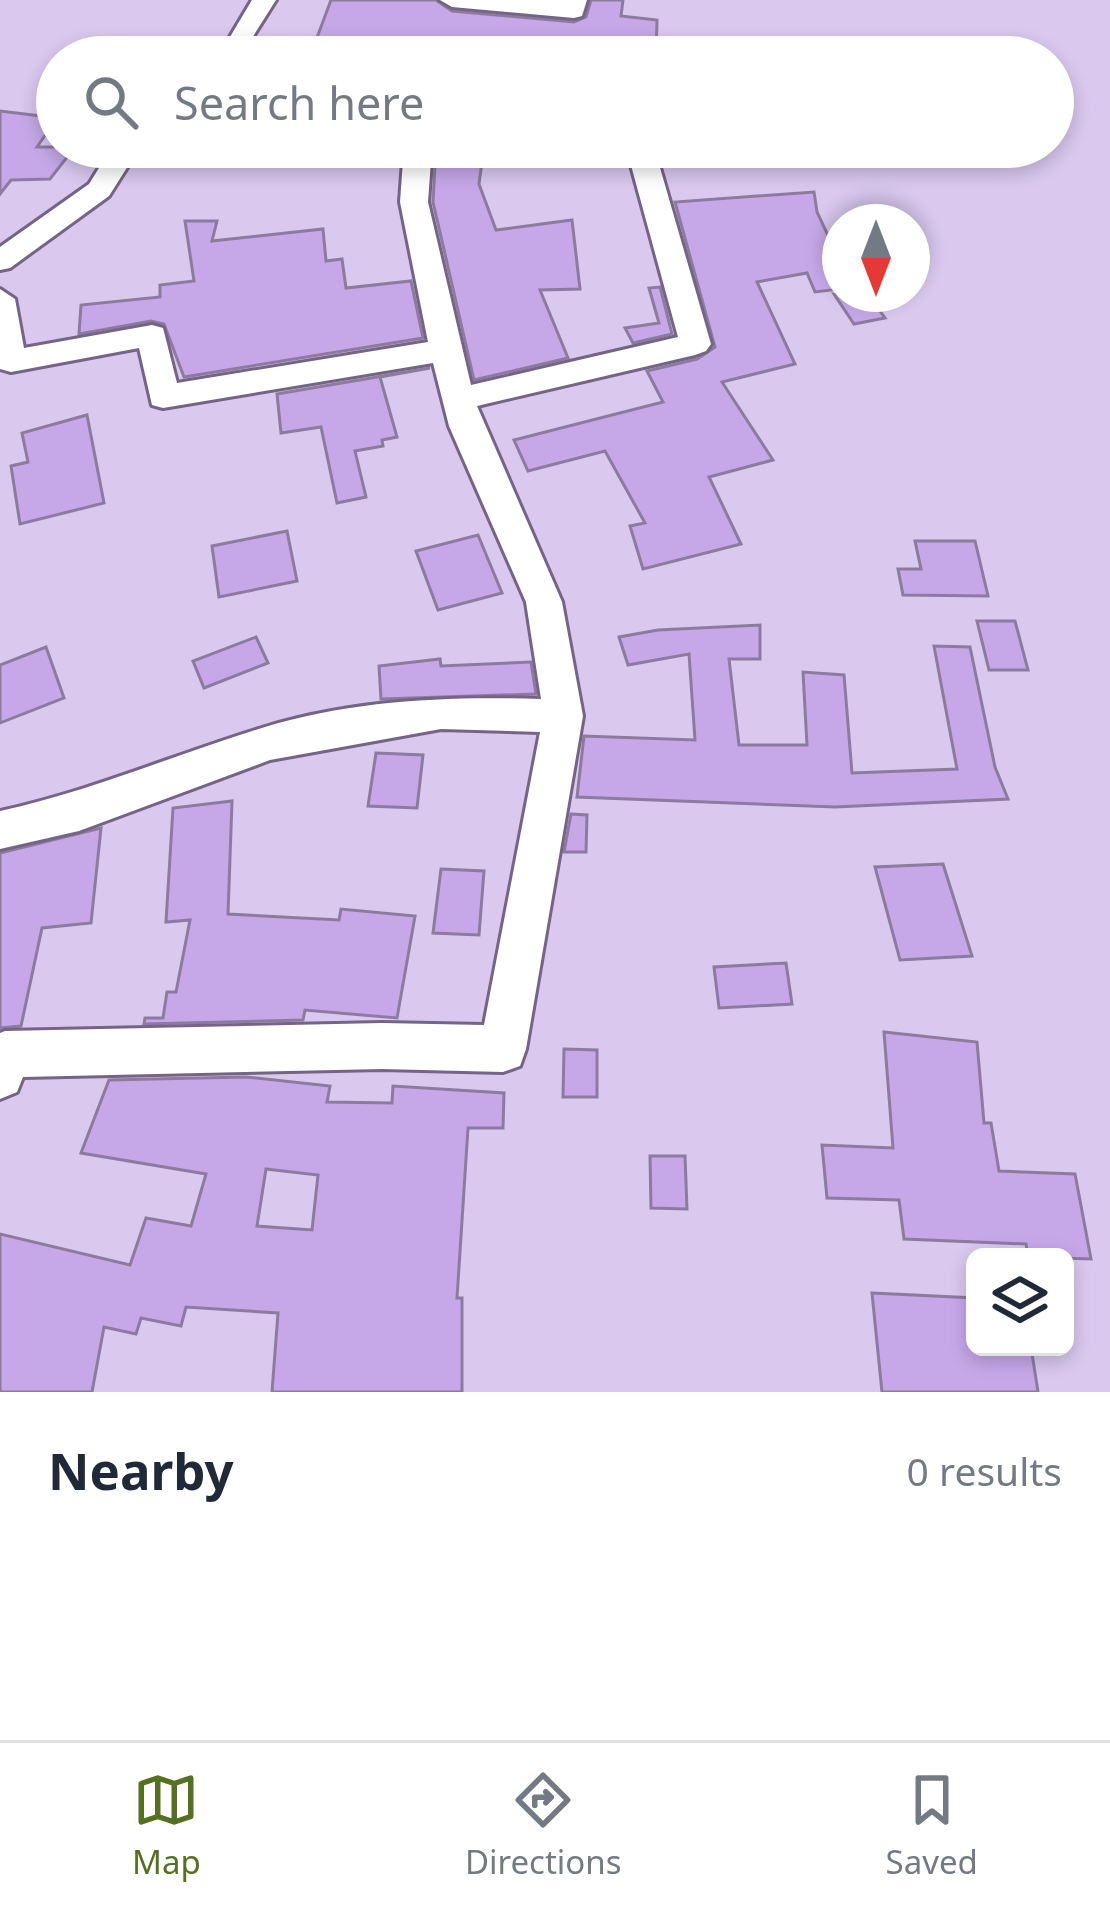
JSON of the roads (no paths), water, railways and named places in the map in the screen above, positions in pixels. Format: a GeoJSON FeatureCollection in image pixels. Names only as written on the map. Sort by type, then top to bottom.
{"type":"FeatureCollection","features":[{"type":"Feature","properties":{"kind":"street"},"geometry":{"type":"LineString","coordinates":[[248,36],[265,0]]}},
{"type":"Feature","properties":{"kind":"street"},"geometry":{"type":"LineString","coordinates":[[452,0],[574,10],[574,0]]}},
{"type":"Feature","properties":{"kind":"street"},"geometry":{"type":"LineString","coordinates":[[0,261],[98,190],[112,168]]}},
{"type":"Feature","properties":{"kind":"street"},"geometry":{"type":"LineString","coordinates":[[0,1075],[5,1054],[382,1046],[502,1049],[563,716],[544,602],[459,400],[445,350],[413,202],[416,168]]}},
{"type":"Feature","properties":{"kind":"street"},"geometry":{"type":"LineString","coordinates":[[459,400],[695,344],[646,168]]}},
{"type":"Feature","properties":{"kind":"street"},"geometry":{"type":"LineString","coordinates":[[0,299],[11,361],[152,335],[163,397],[445,350]]}},
{"type":"Feature","properties":{"kind":"street"},"geometry":{"type":"LineString","coordinates":[[0,830],[79,812],[269,743],[441,712],[563,716]]}}]}
